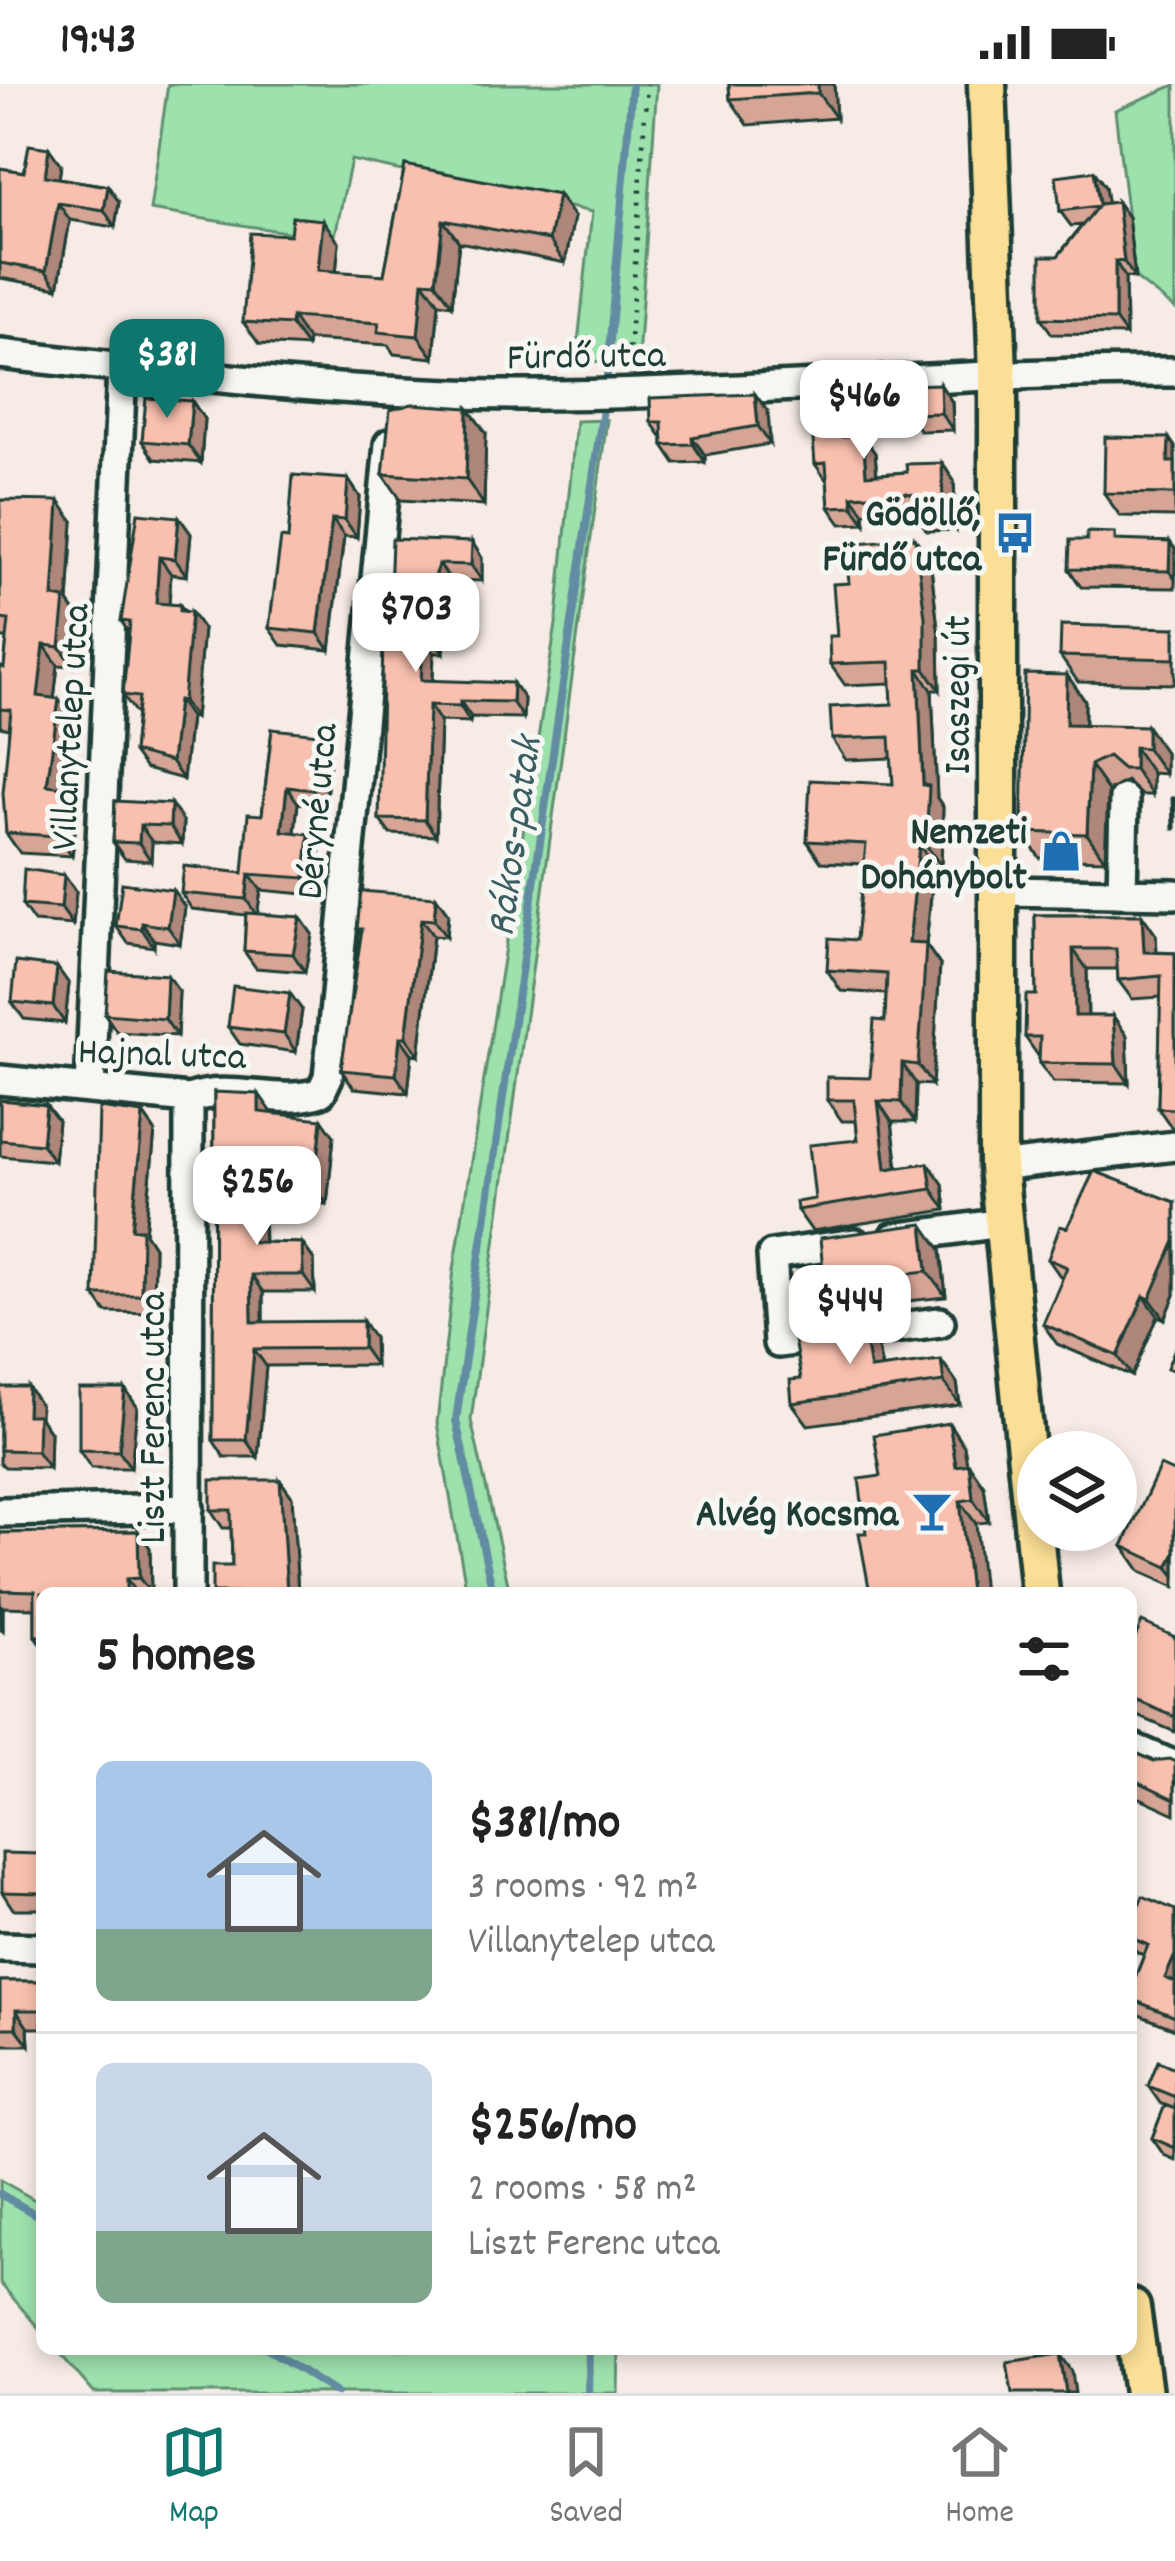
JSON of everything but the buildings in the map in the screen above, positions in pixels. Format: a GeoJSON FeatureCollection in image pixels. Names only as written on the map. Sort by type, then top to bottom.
{"type":"FeatureCollection","features":[{"type":"Feature","properties":{"kind":"main road","name":"Isaszegi út"},"geometry":{"type":"LineString","coordinates":[[987,84],[998,374],[998,1167],[1039,1587]]}},
{"type":"Feature","properties":{"kind":"main road"},"geometry":{"type":"LineString","coordinates":[[1137,2350],[1143,2393]]}},
{"type":"Feature","properties":{"kind":"street","name":"Fürdő utca"},"geometry":{"type":"LineString","coordinates":[[0,354],[394,392],[587,394],[998,374],[1175,372]]}},
{"type":"Feature","properties":{"kind":"street","name":"Villanytelep utca"},"geometry":{"type":"LineString","coordinates":[[89,1089],[122,368]]}},
{"type":"Feature","properties":{"kind":"street","name":"Déryné utca"},"geometry":{"type":"LineString","coordinates":[[321,1092],[328,1076],[394,392]]}},
{"type":"Feature","properties":{"kind":"street"},"geometry":{"type":"LineString","coordinates":[[1122,893],[1124,800]]}},
{"type":"Feature","properties":{"kind":"street"},"geometry":{"type":"LineString","coordinates":[[997,890],[1175,893]]}},
{"type":"Feature","properties":{"kind":"street","name":"Hajnal utca"},"geometry":{"type":"LineString","coordinates":[[0,1081],[189,1099],[217,1090],[304,1096],[321,1092]]}},
{"type":"Feature","properties":{"kind":"street","name":"Liszt Ferenc utca"},"geometry":{"type":"LineString","coordinates":[[188,1587],[189,1099]]}},
{"type":"Feature","properties":{"kind":"street"},"geometry":{"type":"LineString","coordinates":[[998,1167],[1175,1146]]}},
{"type":"Feature","properties":{"kind":"street"},"geometry":{"type":"LineString","coordinates":[[940,1322],[778,1343],[772,1255],[1002,1222]]}},
{"type":"Feature","properties":{"kind":"street"},"geometry":{"type":"LineString","coordinates":[[0,1512],[189,1508]]}},
{"type":"Feature","properties":{"kind":"street"},"geometry":{"type":"LineString","coordinates":[[1137,1750],[1175,1766]]}},
{"type":"Feature","properties":{"kind":"street"},"geometry":{"type":"LineString","coordinates":[[0,1947],[36,1948]]}},
{"type":"Feature","properties":{"kind":"path"},"geometry":{"type":"LineString","coordinates":[[647,84],[629,355],[655,392]]}},
{"type":"Feature","properties":{"kind":"green space"},"geometry":{"type":"Polygon","coordinates":[[[168,84],[657,84],[638,360],[576,362],[592,212],[351,160],[334,240],[150,210],[168,84]]]}},
{"type":"Feature","properties":{"kind":"green space"},"geometry":{"type":"Polygon","coordinates":[[[1175,85],[1175,309],[1135,278],[1115,110],[1175,85]]]}},
{"type":"Feature","properties":{"kind":"green space"},"geometry":{"type":"Polygon","coordinates":[[[607,420],[471,1420],[509,1587],[466,1587],[437,1423],[454,1269],[557,618],[576,421],[607,420]]]}},
{"type":"Feature","properties":{"kind":"green space"},"geometry":{"type":"Polygon","coordinates":[[[0,2180],[36,2201],[36,2325],[0,2283],[0,2180]]]}},
{"type":"Feature","properties":{"kind":"green space"},"geometry":{"type":"Polygon","coordinates":[[[61,2355],[619,2355],[618,2393],[94,2393],[61,2355]]]}},
{"type":"Feature","properties":{"kind":"waterway","name":"Rákos-patak"},"geometry":{"type":"LineString","coordinates":[[606,387],[632,84]]}},
{"type":"Feature","properties":{"kind":"waterway","name":"Rákos-patak"},"geometry":{"type":"LineString","coordinates":[[492,1587],[456,1420],[604,402]]}},
{"type":"Feature","properties":{"kind":"waterway"},"geometry":{"type":"LineString","coordinates":[[0,2194],[36,2215]]}},
{"type":"Feature","properties":{"kind":"waterway"},"geometry":{"type":"LineString","coordinates":[[277,2355],[336,2393]]}},
{"type":"Feature","properties":{"kind":"waterway","name":"Rákos-patak"},"geometry":{"type":"LineString","coordinates":[[588,2393],[589,2355]]}},
{"type":"Feature","properties":{"kind":"place","name":"Gödöllő, Fürdő utca"},"geometry":{"type":"Point","coordinates":[1015,533]}},
{"type":"Feature","properties":{"kind":"place","name":"Nemzeti Dohánybolt"},"geometry":{"type":"Point","coordinates":[1061,851]}},
{"type":"Feature","properties":{"kind":"place","name":"Alvég Kocsma"},"geometry":{"type":"Point","coordinates":[932,1511]}}]}
